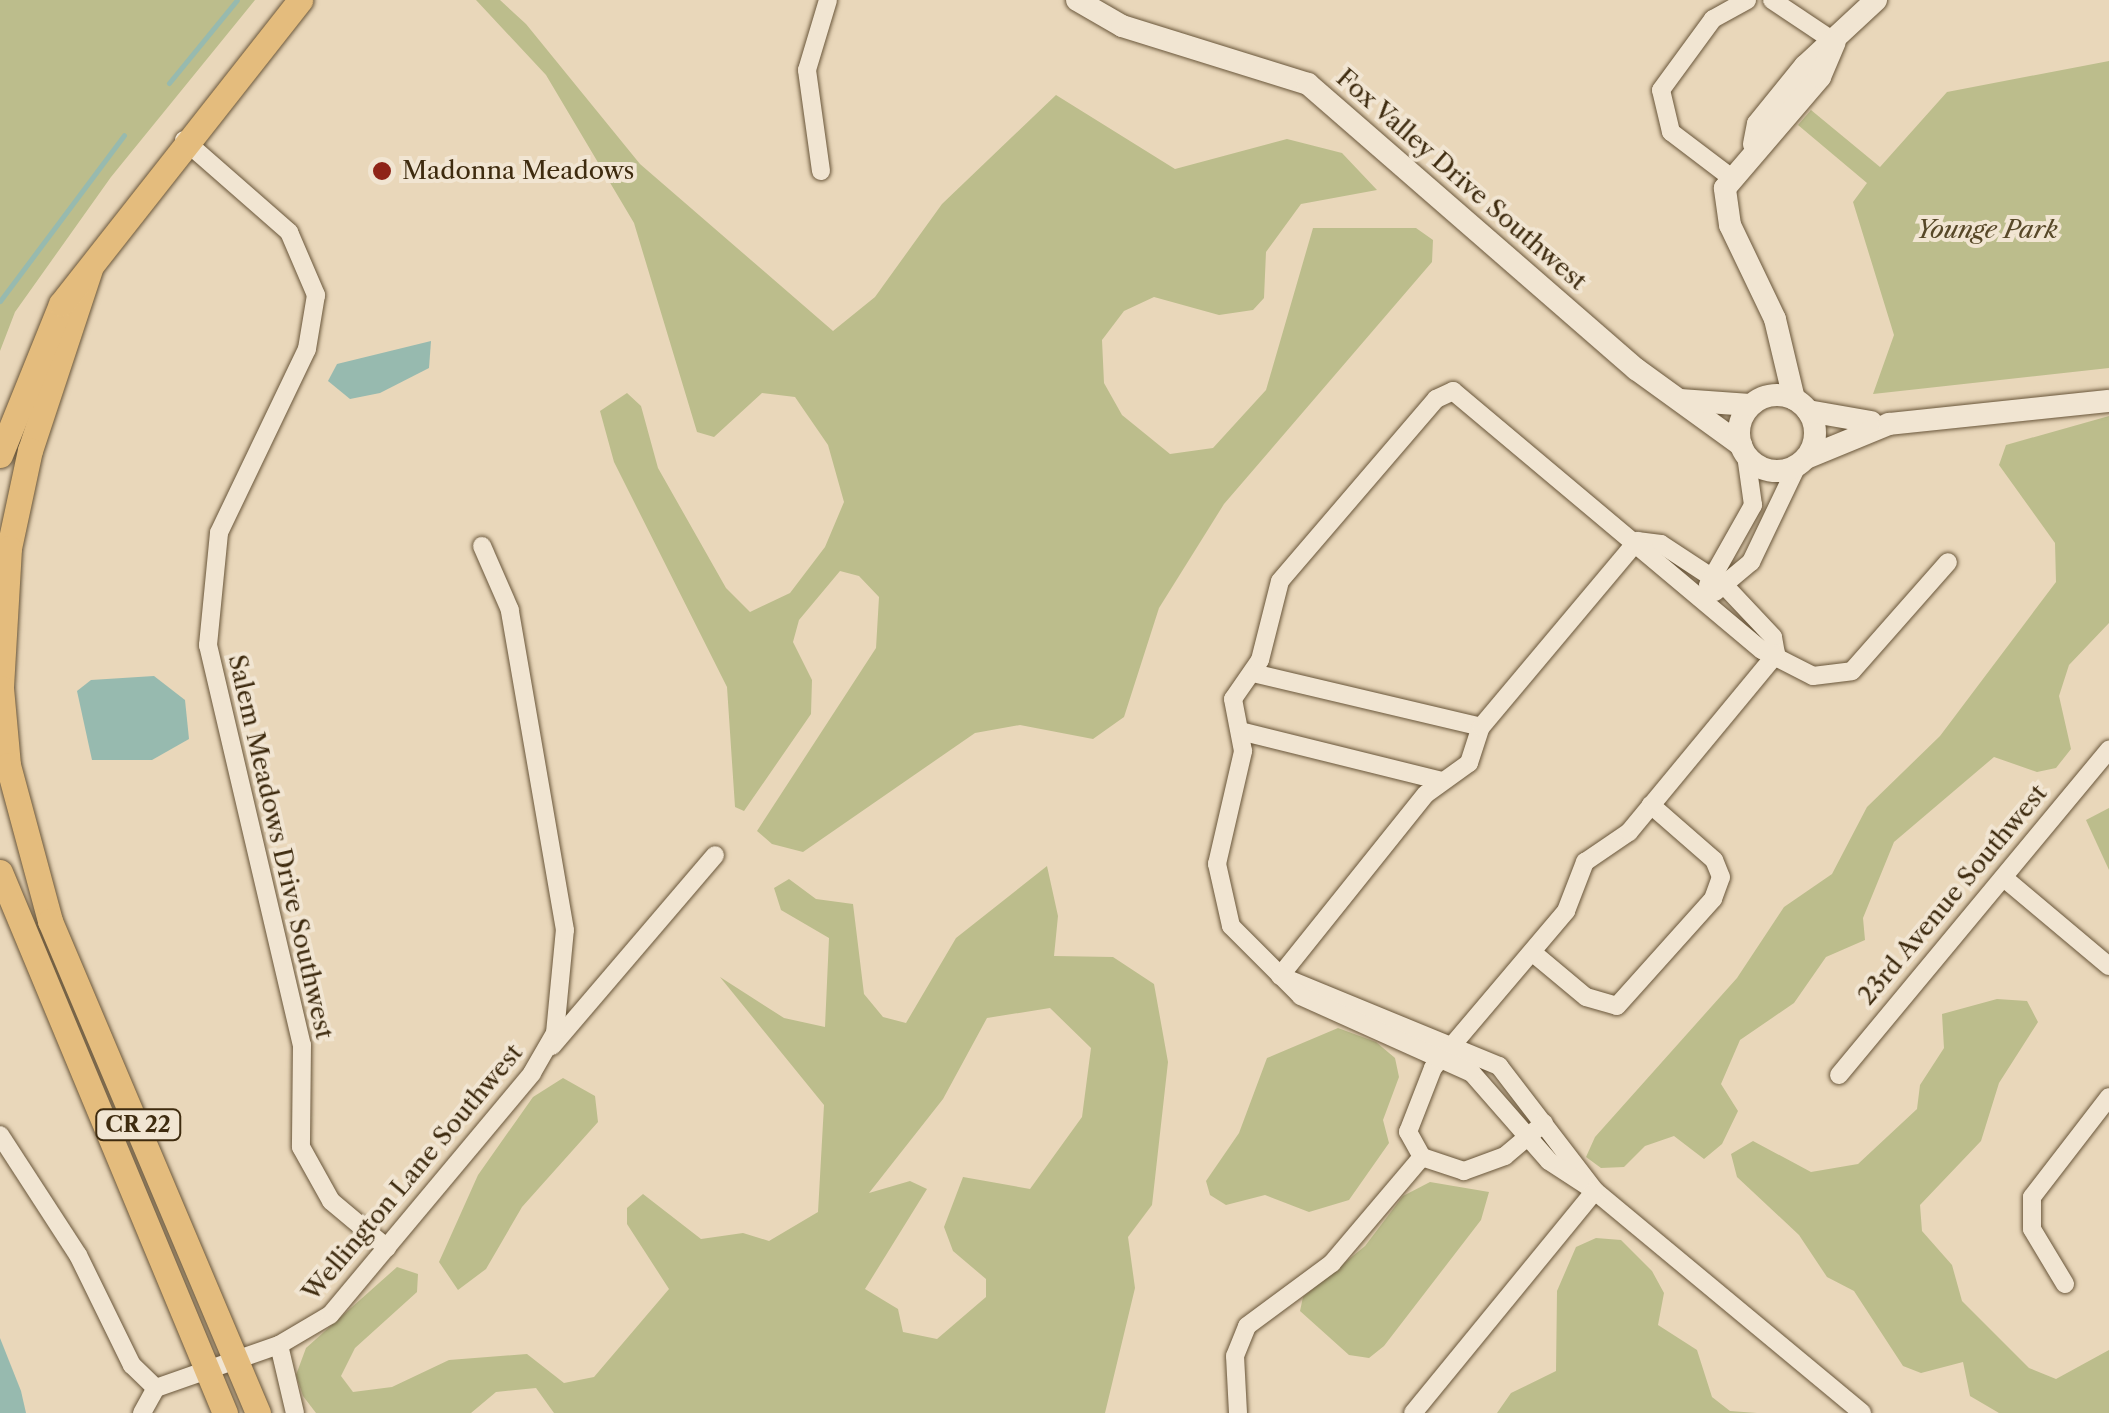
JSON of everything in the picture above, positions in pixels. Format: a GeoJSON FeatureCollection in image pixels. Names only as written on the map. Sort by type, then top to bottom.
{"type":"FeatureCollection","features":[{"type":"Feature","properties":{"kind":"main road","name":"CR 22"},"geometry":{"type":"LineString","coordinates":[[0,456],[42,337],[184,140],[300,0]]}},
{"type":"Feature","properties":{"kind":"main road","name":"CR 22"},"geometry":{"type":"LineString","coordinates":[[90,270],[21,484],[0,688],[16,807],[50,921],[223,1362],[225,1413]]}},
{"type":"Feature","properties":{"kind":"main road","name":"CR 22"},"geometry":{"type":"LineString","coordinates":[[0,872],[22,939],[223,1362],[258,1413]]}},
{"type":"Feature","properties":{"kind":"main road"},"geometry":{"type":"LineString","coordinates":[[0,898],[22,939]]}},
{"type":"Feature","properties":{"kind":"street"},"geometry":{"type":"LineString","coordinates":[[820,170],[807,70],[828,0]]}},
{"type":"Feature","properties":{"kind":"street","name":"Fox Valley Drive Southwest"},"geometry":{"type":"LineString","coordinates":[[1077,0],[1122,26],[1308,84],[1676,400],[1743,450]]}},
{"type":"Feature","properties":{"kind":"street"},"geometry":{"type":"LineString","coordinates":[[1729,176],[1671,132],[1661,90],[1714,19],[1747,0]]}},
{"type":"Feature","properties":{"kind":"street"},"geometry":{"type":"LineString","coordinates":[[1772,0],[1835,42]]}},
{"type":"Feature","properties":{"kind":"street"},"geometry":{"type":"LineString","coordinates":[[1718,581],[1751,562],[1815,435],[1725,211],[1729,176],[1754,144],[1758,124],[1876,0]]}},
{"type":"Feature","properties":{"kind":"street","name":"Salem Meadows Drive Southwest"},"geometry":{"type":"LineString","coordinates":[[184,140],[289,232],[316,296],[308,350],[219,533],[208,645],[302,1044],[302,1147],[330,1201],[387,1248]]}},
{"type":"Feature","properties":{"kind":"street"},"geometry":{"type":"LineString","coordinates":[[1706,597],[1718,581],[1753,505],[1743,450],[1753,403],[1782,355]]}},
{"type":"Feature","properties":{"kind":"street"},"geometry":{"type":"LineString","coordinates":[[1595,1192],[1518,1083],[1280,976],[1238,938],[1217,886],[1244,732],[1232,699],[1253,673],[1286,571],[1446,392],[1776,654],[1812,676],[1852,672],[1948,562]]}},
{"type":"Feature","properties":{"kind":"street"},"geometry":{"type":"LineString","coordinates":[[1676,400],[1801,405],[1889,424]]}},
{"type":"Feature","properties":{"kind":"street"},"geometry":{"type":"LineString","coordinates":[[1743,450],[1764,469],[1802,461],[1889,424],[2109,401]]}},
{"type":"Feature","properties":{"kind":"street"},"geometry":{"type":"LineString","coordinates":[[1422,1157],[1409,1116],[1449,1049],[1566,911],[1585,862],[1651,806],[1776,654],[1773,637],[1718,581],[1661,544],[1636,541]]}},
{"type":"Feature","properties":{"kind":"street"},"geometry":{"type":"LineString","coordinates":[[1280,976],[1442,780],[1469,763],[1481,727],[1636,541]]}},
{"type":"Feature","properties":{"kind":"street","name":"Wellington Lane Southwest"},"geometry":{"type":"LineString","coordinates":[[156,1388],[279,1346],[330,1315],[545,1053],[563,1010],[565,930],[510,610],[482,546]]}},
{"type":"Feature","properties":{"kind":"street"},"geometry":{"type":"LineString","coordinates":[[1253,673],[1481,727]]}},
{"type":"Feature","properties":{"kind":"street"},"geometry":{"type":"LineString","coordinates":[[1244,732],[1442,780]]}},
{"type":"Feature","properties":{"kind":"street","name":"23rd Avenue Southwest"},"geometry":{"type":"LineString","coordinates":[[1839,1075],[2109,750]]}},
{"type":"Feature","properties":{"kind":"street"},"geometry":{"type":"LineString","coordinates":[[1532,952],[1586,996],[1618,1006],[1713,899],[1721,877],[1714,860],[1651,806]]}},
{"type":"Feature","properties":{"kind":"street"},"geometry":{"type":"LineString","coordinates":[[545,1053],[715,856]]}},
{"type":"Feature","properties":{"kind":"street"},"geometry":{"type":"LineString","coordinates":[[2004,878],[2109,966]]}},
{"type":"Feature","properties":{"kind":"street"},"geometry":{"type":"LineString","coordinates":[[1449,1049],[1500,1096],[1532,1139],[1862,1413]]}},
{"type":"Feature","properties":{"kind":"street"},"geometry":{"type":"LineString","coordinates":[[2065,1284],[2032,1228],[2032,1197],[2109,1097]]}},
{"type":"Feature","properties":{"kind":"street"},"geometry":{"type":"LineString","coordinates":[[1422,1157],[1464,1171],[1532,1139],[1544,1124]]}},
{"type":"Feature","properties":{"kind":"street"},"geometry":{"type":"LineString","coordinates":[[0,1134],[78,1255],[132,1365],[156,1388],[142,1413]]}},
{"type":"Feature","properties":{"kind":"street"},"geometry":{"type":"LineString","coordinates":[[1238,1413],[1235,1356],[1247,1326],[1332,1262],[1422,1157]]}},
{"type":"Feature","properties":{"kind":"street"},"geometry":{"type":"LineString","coordinates":[[1414,1413],[1595,1192]]}},
{"type":"Feature","properties":{"kind":"street"},"geometry":{"type":"LineString","coordinates":[[279,1346],[295,1413]]}},
{"type":"Feature","properties":{"kind":"green space"},"geometry":{"type":"Polygon","coordinates":[[[0,0],[255,0],[111,177],[15,312],[0,351],[0,0]]]}},
{"type":"Feature","properties":{"kind":"green space"},"geometry":{"type":"Polygon","coordinates":[[[476,0],[500,0],[526,24],[640,164],[833,331],[875,297],[942,204],[1056,95],[1175,169],[1287,139],[1342,153],[1377,190],[1301,204],[1266,252],[1264,298],[1253,310],[1219,315],[1154,297],[1124,311],[1102,340],[1104,383],[1122,415],[1170,454],[1213,448],[1266,390],[1313,228],[1416,228],[1433,240],[1432,262],[1224,504],[1159,608],[1124,717],[1093,739],[1020,725],[975,733],[803,852],[772,844],[757,831],[876,648],[879,597],[859,576],[840,571],[799,620],[793,642],[812,680],[811,714],[744,811],[735,807],[727,687],[614,462],[600,411],[627,393],[641,406],[658,468],[726,588],[750,612],[790,593],[825,547],[844,502],[828,445],[795,397],[762,393],[714,437],[697,432],[634,223],[546,75],[476,0]]]}},
{"type":"Feature","properties":{"kind":"green space","name":"Younge Park"},"geometry":{"type":"Polygon","coordinates":[[[2109,61],[2109,368],[1873,394],[1894,335],[1853,202],[1867,183],[1798,125],[1811,110],[1880,167],[1947,92],[2109,61]]]}},
{"type":"Feature","properties":{"kind":"green space"},"geometry":{"type":"Polygon","coordinates":[[[2109,416],[2109,623],[2069,665],[2059,696],[2071,749],[2056,768],[2037,772],[1994,757],[1894,842],[1863,918],[1865,940],[1826,957],[1794,1003],[1740,1040],[1721,1084],[1738,1111],[1722,1144],[1704,1159],[1674,1136],[1645,1146],[1624,1167],[1601,1168],[1586,1157],[1595,1137],[1737,978],[1784,907],[1832,874],[1867,807],[1940,736],[2056,582],[2055,543],[1999,465],[2006,445],[2109,416]]]}},
{"type":"Feature","properties":{"kind":"green space"},"geometry":{"type":"Polygon","coordinates":[[[2109,808],[2109,870],[2086,820],[2109,808]]]}},
{"type":"Feature","properties":{"kind":"green space"},"geometry":{"type":"Polygon","coordinates":[[[1047,866],[1058,916],[1054,956],[1113,957],[1154,984],[1168,1062],[1152,1205],[1128,1237],[1135,1288],[1105,1413],[554,1413],[536,1388],[496,1392],[471,1413],[316,1413],[303,1396],[296,1375],[306,1348],[397,1267],[418,1274],[417,1292],[355,1348],[341,1376],[353,1392],[392,1387],[449,1360],[527,1354],[564,1383],[594,1377],[669,1289],[627,1224],[627,1208],[643,1194],[701,1239],[743,1233],[769,1241],[818,1212],[824,1105],[720,977],[784,1018],[825,1027],[829,938],[781,910],[774,888],[789,879],[816,899],[853,904],[864,994],[883,1017],[906,1023],[956,938],[1047,866]],[[1050,1008],[987,1018],[943,1099],[869,1193],[910,1181],[927,1189],[865,1289],[898,1309],[903,1332],[937,1339],[986,1297],[986,1279],[953,1251],[944,1227],[963,1177],[1030,1189],[1082,1117],[1091,1048],[1050,1008]]]}},
{"type":"Feature","properties":{"kind":"green space"},"geometry":{"type":"Polygon","coordinates":[[[1997,999],[2027,1001],[2038,1022],[1999,1083],[1981,1141],[1920,1205],[1922,1231],[1952,1265],[1962,1301],[2029,1368],[2056,1379],[2109,1350],[2109,1413],[1999,1413],[1970,1396],[1963,1362],[1921,1373],[1903,1366],[1854,1291],[1827,1277],[1799,1235],[1737,1177],[1731,1154],[1753,1141],[1811,1172],[1858,1164],[1917,1109],[1920,1085],[1944,1048],[1942,1014],[1997,999]]]}},
{"type":"Feature","properties":{"kind":"green space"},"geometry":{"type":"Polygon","coordinates":[[[1338,1028],[1376,1042],[1395,1058],[1399,1077],[1383,1120],[1389,1143],[1349,1200],[1309,1212],[1265,1195],[1226,1205],[1210,1195],[1206,1181],[1239,1133],[1267,1058],[1338,1028]]]}},
{"type":"Feature","properties":{"kind":"green space"},"geometry":{"type":"Polygon","coordinates":[[[563,1078],[595,1096],[598,1122],[522,1207],[486,1269],[458,1290],[439,1262],[478,1175],[533,1097],[563,1078]]]}},
{"type":"Feature","properties":{"kind":"green space"},"geometry":{"type":"Polygon","coordinates":[[[1430,1182],[1489,1192],[1481,1220],[1384,1346],[1369,1358],[1349,1355],[1300,1311],[1303,1297],[1365,1246],[1403,1196],[1430,1182]]]}},
{"type":"Feature","properties":{"kind":"green space"},"geometry":{"type":"Polygon","coordinates":[[[1596,1238],[1621,1240],[1652,1271],[1664,1293],[1658,1325],[1697,1350],[1712,1397],[1730,1411],[1757,1413],[1497,1413],[1511,1393],[1556,1371],[1557,1291],[1576,1247],[1596,1238]]]}},
{"type":"Feature","properties":{"kind":"water"},"geometry":{"type":"Polygon","coordinates":[[[431,341],[429,368],[380,393],[350,399],[328,381],[337,364],[431,341]]]}},
{"type":"Feature","properties":{"kind":"water"},"geometry":{"type":"Polygon","coordinates":[[[154,676],[185,700],[189,739],[152,760],[92,760],[77,691],[91,680],[154,676]]]}},
{"type":"Feature","properties":{"kind":"water"},"geometry":{"type":"Polygon","coordinates":[[[0,1338],[21,1391],[26,1413],[0,1413],[0,1338]]]}},
{"type":"Feature","properties":{"kind":"waterway"},"geometry":{"type":"LineString","coordinates":[[169,83],[237,0]]}},
{"type":"Feature","properties":{"kind":"waterway"},"geometry":{"type":"LineString","coordinates":[[0,301],[124,135]]}},
{"type":"Feature","properties":{"kind":"place","name":"Madonna Meadows"},"geometry":{"type":"Point","coordinates":[382,171]}}]}
